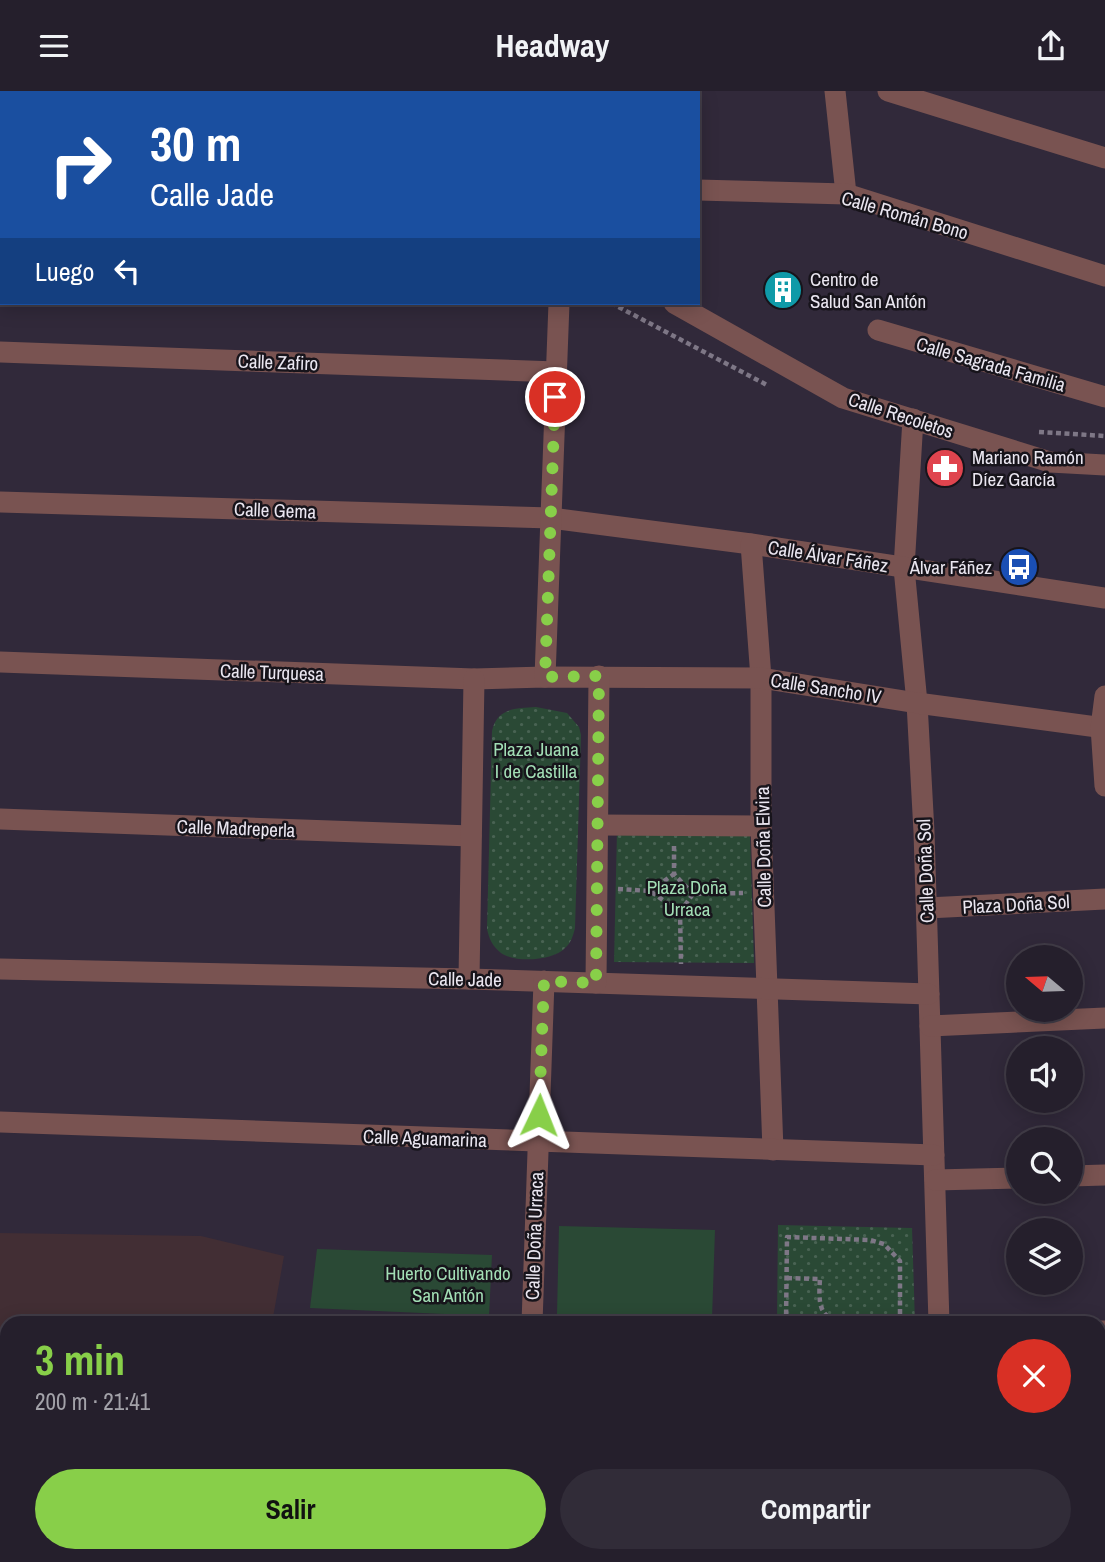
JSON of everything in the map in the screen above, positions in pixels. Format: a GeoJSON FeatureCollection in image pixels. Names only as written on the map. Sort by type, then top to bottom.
{"type":"FeatureCollection","features":[{"type":"Feature","properties":{"kind":"street"},"geometry":{"type":"LineString","coordinates":[[835,91],[846,194]]}},
{"type":"Feature","properties":{"kind":"street"},"geometry":{"type":"LineString","coordinates":[[888,91],[1105,158]]}},
{"type":"Feature","properties":{"kind":"street","name":"Calle Román Bono"},"geometry":{"type":"LineString","coordinates":[[700,190],[846,194],[1105,276]]}},
{"type":"Feature","properties":{"kind":"street"},"geometry":{"type":"LineString","coordinates":[[545,677],[559,305]]}},
{"type":"Feature","properties":{"kind":"street","name":"Calle Recoletos"},"geometry":{"type":"LineString","coordinates":[[678,305],[843,398],[1050,462],[1105,465]]}},
{"type":"Feature","properties":{"kind":"street","name":"Calle Sagrada Familia"},"geometry":{"type":"LineString","coordinates":[[878,330],[1105,397]]}},
{"type":"Feature","properties":{"kind":"street","name":"Calle Zafiro"},"geometry":{"type":"LineString","coordinates":[[0,352],[556,372]]}},
{"type":"Feature","properties":{"kind":"street","name":"Calle Doña Sol"},"geometry":{"type":"LineString","coordinates":[[913,419],[904,568],[918,703],[939,1316]]}},
{"type":"Feature","properties":{"kind":"street","name":"Calle Gema"},"geometry":{"type":"LineString","coordinates":[[0,502],[551,518]]}},
{"type":"Feature","properties":{"kind":"street","name":"Calle Álvar Fáñez"},"geometry":{"type":"LineString","coordinates":[[551,518],[751,544],[1105,598]]}},
{"type":"Feature","properties":{"kind":"street","name":"Calle Doña Elvira"},"geometry":{"type":"LineString","coordinates":[[751,544],[761,678],[761,826],[773,1150]]}},
{"type":"Feature","properties":{"kind":"street","name":"Calle Turquesa"},"geometry":{"type":"LineString","coordinates":[[0,662],[474,679],[545,677]]}},
{"type":"Feature","properties":{"kind":"street"},"geometry":{"type":"LineString","coordinates":[[596,983],[599,676]]}},
{"type":"Feature","properties":{"kind":"street","name":"Calle Sancho IV"},"geometry":{"type":"LineString","coordinates":[[545,677],[761,678],[918,703],[1103,727]]}},
{"type":"Feature","properties":{"kind":"street"},"geometry":{"type":"LineString","coordinates":[[469,979],[474,679]]}},
{"type":"Feature","properties":{"kind":"street"},"geometry":{"type":"LineString","coordinates":[[1105,696],[1105,786]]}},
{"type":"Feature","properties":{"kind":"street","name":"Calle Madreperla"},"geometry":{"type":"LineString","coordinates":[[0,820],[471,836]]}},
{"type":"Feature","properties":{"kind":"street"},"geometry":{"type":"LineString","coordinates":[[598,825],[761,826]]}},
{"type":"Feature","properties":{"kind":"street","name":"Plaza Doña Sol"},"geometry":{"type":"LineString","coordinates":[[927,908],[1105,899]]}},
{"type":"Feature","properties":{"kind":"street","name":"Calle Jade"},"geometry":{"type":"LineString","coordinates":[[0,969],[544,981],[929,994]]}},
{"type":"Feature","properties":{"kind":"street","name":"Calle Doña Urraca"},"geometry":{"type":"LineString","coordinates":[[532,1316],[544,981]]}},
{"type":"Feature","properties":{"kind":"street"},"geometry":{"type":"LineString","coordinates":[[930,1026],[1105,1018]]}},
{"type":"Feature","properties":{"kind":"street","name":"Calle Aguamarina"},"geometry":{"type":"LineString","coordinates":[[0,1122],[934,1155]]}},
{"type":"Feature","properties":{"kind":"street"},"geometry":{"type":"LineString","coordinates":[[1083,1176],[1105,1175]]}},
{"type":"Feature","properties":{"kind":"street"},"geometry":{"type":"LineString","coordinates":[[935,1180],[1006,1178]]}},
{"type":"Feature","properties":{"kind":"path"},"geometry":{"type":"LineString","coordinates":[[1028,431],[1105,436]]}},
{"type":"Feature","properties":{"kind":"path"},"geometry":{"type":"LineString","coordinates":[[676,826],[674,874],[693,894],[752,893]]}},
{"type":"Feature","properties":{"kind":"path"},"geometry":{"type":"LineString","coordinates":[[650,891],[674,874]]}},
{"type":"Feature","properties":{"kind":"path"},"geometry":{"type":"LineString","coordinates":[[610,889],[650,891],[680,912]]}},
{"type":"Feature","properties":{"kind":"path"},"geometry":{"type":"LineString","coordinates":[[692,968],[680,968],[680,912],[693,894]]}},
{"type":"Feature","properties":{"kind":"path"},"geometry":{"type":"LineString","coordinates":[[786,1316],[788,1237],[870,1240],[884,1244],[900,1261],[900,1316]]}},
{"type":"Feature","properties":{"kind":"path"},"geometry":{"type":"LineString","coordinates":[[787,1278],[820,1279],[818,1300],[824,1313],[830,1316]]}},
{"type":"Feature","properties":{"kind":"shaded area"},"geometry":{"type":"Polygon","coordinates":[[[0,1233],[201,1236],[284,1256],[273,1316],[0,1316],[0,1233]]]}},
{"type":"Feature","properties":{"kind":"green space","name":"Plaza Juana I de Castilla"},"geometry":{"type":"Polygon","coordinates":[[[536,707],[567,713],[579,727],[581,735],[575,928],[569,944],[559,952],[543,958],[524,959],[501,953],[491,942],[487,929],[492,731],[498,718],[508,711],[536,707]]]}},
{"type":"Feature","properties":{"kind":"green space","name":"Plaza Doña Urraca"},"geometry":{"type":"Polygon","coordinates":[[[617,831],[750,835],[754,963],[614,962],[617,831]]]}},
{"type":"Feature","properties":{"kind":"green space"},"geometry":{"type":"Polygon","coordinates":[[[778,1225],[912,1228],[915,1316],[777,1316],[778,1225]]]}},
{"type":"Feature","properties":{"kind":"green space"},"geometry":{"type":"Polygon","coordinates":[[[559,1226],[715,1230],[712,1316],[557,1314],[559,1226]]]}},
{"type":"Feature","properties":{"kind":"green space","name":"Huerto Cultivando San Antón"},"geometry":{"type":"Polygon","coordinates":[[[317,1249],[492,1255],[489,1316],[310,1308],[317,1249]]]}},
{"type":"Feature","properties":{"kind":"place","name":"Centro de Salud San Antón"},"geometry":{"type":"Point","coordinates":[783,290]}},
{"type":"Feature","properties":{"kind":"place","name":"Mariano Ramón Díez García"},"geometry":{"type":"Point","coordinates":[945,468]}},
{"type":"Feature","properties":{"kind":"place","name":"Álvar Fáñez"},"geometry":{"type":"Point","coordinates":[1019,567]}},
{"type":"Feature","properties":{"kind":"route"},"geometry":{"type":"LineString","coordinates":[[539,1115],[544,981],[596,983],[599,676],[545,677],[555,397]]}}]}
